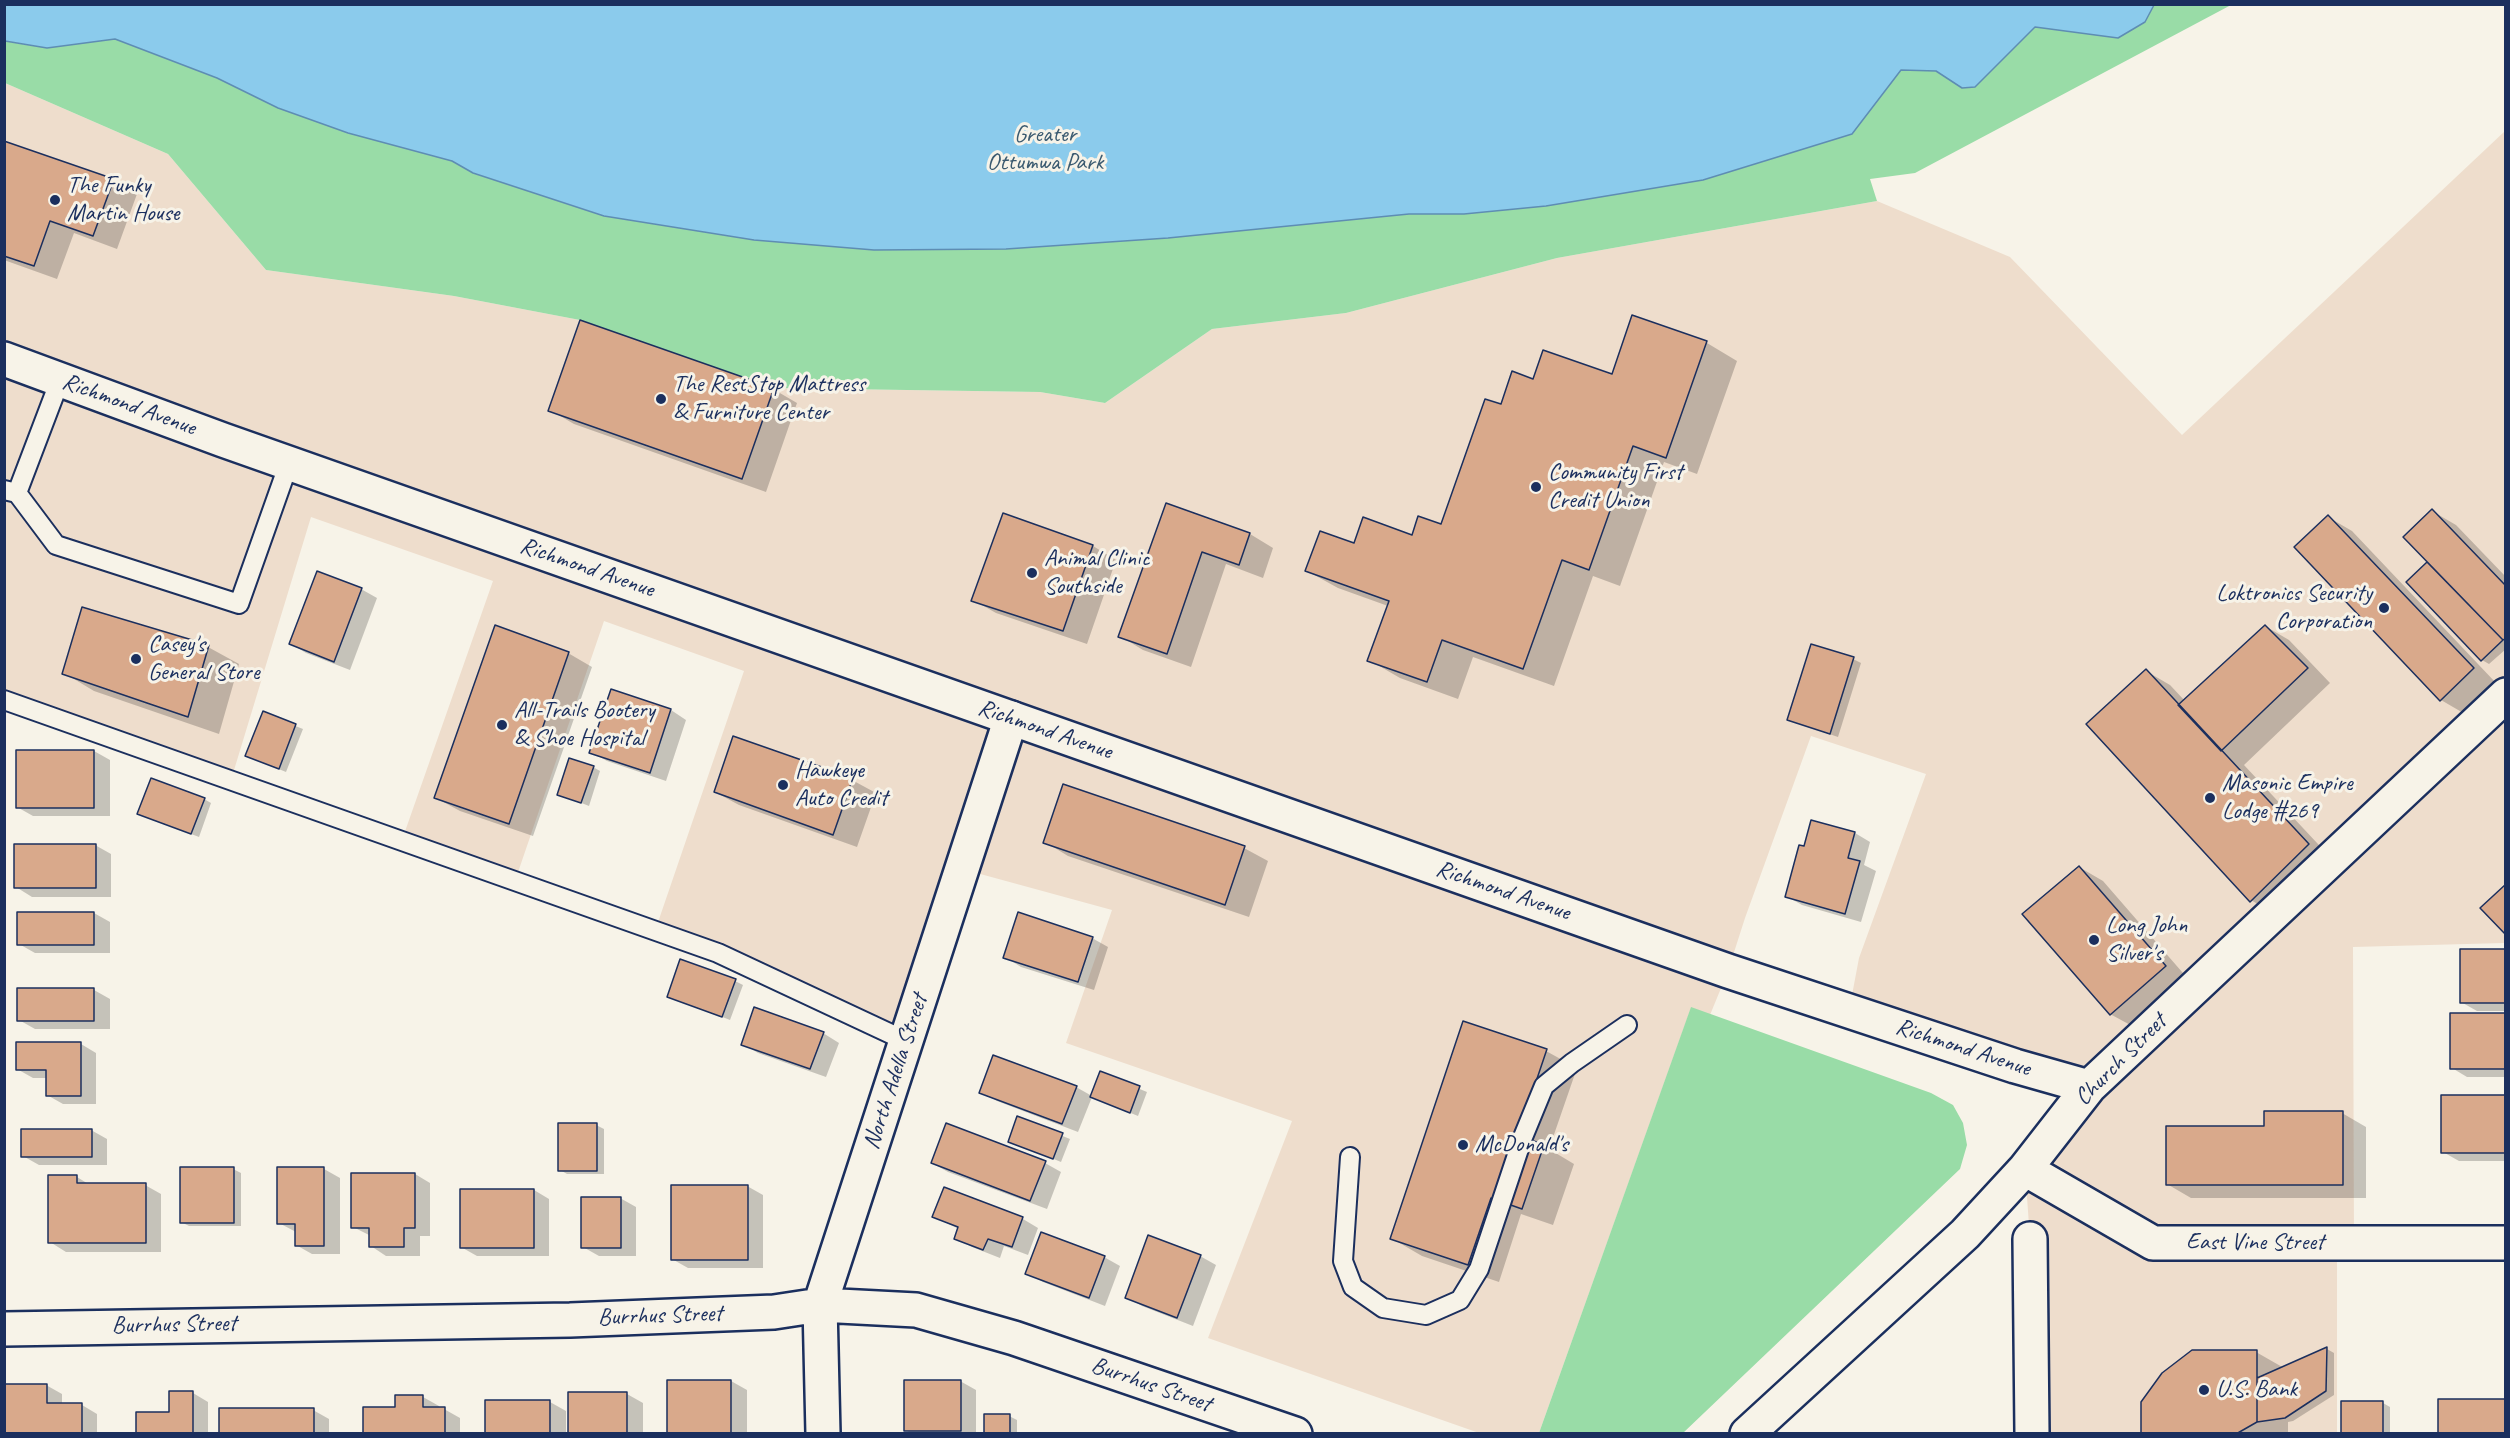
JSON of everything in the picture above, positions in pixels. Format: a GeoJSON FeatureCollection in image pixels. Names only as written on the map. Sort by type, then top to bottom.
{"type":"FeatureCollection","features":[{"type":"Feature","properties":{"kind":"street","name":"Richmond Avenue"},"geometry":{"type":"LineString","coordinates":[[4,359],[289,463],[1728,971],[2015,1066],[2089,1087]]}},
{"type":"Feature","properties":{"kind":"street","name":"Church Street"},"geometry":{"type":"LineString","coordinates":[[1747,1434],[1965,1234],[2025,1169],[2089,1087],[2505,695]]}},
{"type":"Feature","properties":{"kind":"street","name":"North Adella Street"},"geometry":{"type":"LineString","coordinates":[[823,1434],[820,1305],[1011,718]]}},
{"type":"Feature","properties":{"kind":"street","name":"East Vine Street"},"geometry":{"type":"LineString","coordinates":[[2025,1169],[2153,1242],[2505,1243]]}},
{"type":"Feature","properties":{"kind":"street"},"geometry":{"type":"LineString","coordinates":[[2030,1239],[2032,1434]]}},
{"type":"Feature","properties":{"kind":"street","name":"Burrhus Street"},"geometry":{"type":"LineString","coordinates":[[4,1329],[570,1320],[774,1312],[820,1305],[916,1310],[1014,1338],[1295,1434]]}},
{"type":"Feature","properties":{"kind":"lane"},"geometry":{"type":"LineString","coordinates":[[60,380],[11,492],[56,545],[239,604],[289,463]]}},
{"type":"Feature","properties":{"kind":"lane"},"geometry":{"type":"LineString","coordinates":[[4,700],[718,953],[906,1041]]}},
{"type":"Feature","properties":{"kind":"lane"},"geometry":{"type":"LineString","coordinates":[[1350,1157],[1343,1260],[1353,1287],[1383,1308],[1426,1315],[1460,1300],[1479,1269],[1523,1137],[1544,1086],[1572,1063],[1627,1025]]}},
{"type":"Feature","properties":{"kind":"shaded area"},"geometry":{"type":"Polygon","coordinates":[[[5,83],[168,154],[266,270],[454,296],[580,320],[774,388],[1040,392],[1105,403],[1212,329],[1346,313],[1557,258],[1877,201],[2010,257],[2182,435],[2505,131],[2505,943],[2353,947],[2354,1243],[2337,1243],[2337,1433],[2032,1433],[2030,1239],[2025,1169],[2089,1087],[1849,1011],[1859,958],[1926,774],[1811,736],[1728,971],[1710,1015],[1691,1008],[1539,1433],[1482,1434],[1208,1338],[1292,1121],[1066,1043],[1112,910],[962,869],[906,1041],[655,931],[744,671],[604,621],[515,881],[402,840],[493,581],[311,517],[231,780],[5,700],[5,83]]]}},
{"type":"Feature","properties":{"kind":"green space","name":"Greater Ottumwa Park"},"geometry":{"type":"Polygon","coordinates":[[[5,4],[2231,5],[1915,173],[1870,179],[1877,201],[1557,258],[1346,313],[1212,329],[1105,403],[1040,392],[774,388],[580,320],[454,296],[266,270],[168,154],[5,83],[4,41],[47,48],[5,4]],[[269,103],[348,133],[452,161],[473,173],[604,216],[754,240],[269,103]]]}},
{"type":"Feature","properties":{"kind":"green space"},"geometry":{"type":"Polygon","coordinates":[[[1691,1007],[1931,1093],[1953,1105],[1963,1123],[1967,1145],[1960,1169],[1683,1433],[1539,1433],[1691,1007]]]}},
{"type":"Feature","properties":{"kind":"water","name":"Greater Ottumwa Park"},"geometry":{"type":"Polygon","coordinates":[[[4,5],[2154,5],[2145,22],[2118,38],[2035,27],[1975,87],[1962,88],[1936,71],[1901,70],[1852,134],[1703,180],[1546,206],[1464,214],[1409,214],[1168,238],[1006,249],[874,250],[754,240],[604,216],[473,173],[452,161],[348,133],[278,108],[217,78],[115,39],[47,48],[5,41],[4,5]]]}},
{"type":"Feature","properties":{"kind":"building","name":"The Funky Martin House"},"geometry":{"type":"Polygon","coordinates":[[[4,141],[114,179],[93,236],[50,221],[34,266],[4,256],[4,141]]]}},
{"type":"Feature","properties":{"kind":"building","name":"Community First Credit Union"},"geometry":{"type":"Polygon","coordinates":[[[1632,315],[1707,341],[1666,458],[1633,446],[1589,570],[1562,560],[1523,669],[1442,640],[1427,682],[1367,661],[1389,601],[1305,571],[1320,531],[1354,543],[1363,517],[1412,535],[1418,516],[1441,524],[1485,399],[1501,404],[1512,371],[1533,379],[1543,350],[1612,374],[1632,315]]]}},
{"type":"Feature","properties":{"kind":"building","name":"The RestStop Mattress & Furniture Center"},"geometry":{"type":"Polygon","coordinates":[[[580,320],[774,388],[742,479],[548,411],[580,320]]]}},
{"type":"Feature","properties":{"kind":"building"},"geometry":{"type":"Polygon","coordinates":[[[1166,503],[1250,533],[1239,565],[1202,552],[1167,654],[1118,637],[1166,503]]]}},
{"type":"Feature","properties":{"kind":"building"},"geometry":{"type":"Polygon","coordinates":[[[2432,509],[2506,586],[2506,638],[2503,640],[2403,537],[2432,509]]]}},
{"type":"Feature","properties":{"kind":"building","name":"Animal Clinic Southside"},"geometry":{"type":"Polygon","coordinates":[[[1003,513],[1093,545],[1063,631],[971,601],[1003,513]]]}},
{"type":"Feature","properties":{"kind":"building","name":"Loktronics Security Corporation"},"geometry":{"type":"Polygon","coordinates":[[[2328,515],[2474,668],[2440,701],[2294,547],[2328,515]]]}},
{"type":"Feature","properties":{"kind":"building"},"geometry":{"type":"Polygon","coordinates":[[[2427,562],[2503,640],[2481,661],[2406,582],[2427,562]]]}},
{"type":"Feature","properties":{"kind":"building"},"geometry":{"type":"Polygon","coordinates":[[[317,571],[362,588],[334,662],[289,644],[317,571]]]}},
{"type":"Feature","properties":{"kind":"building","name":"Casey's General Store"},"geometry":{"type":"Polygon","coordinates":[[[82,607],[209,645],[188,717],[62,674],[82,607]]]}},
{"type":"Feature","properties":{"kind":"building","name":"All-Trails Bootery & Shoe Hospital"},"geometry":{"type":"Polygon","coordinates":[[[495,625],[569,652],[509,824],[434,798],[495,625]]]}},
{"type":"Feature","properties":{"kind":"building"},"geometry":{"type":"Polygon","coordinates":[[[2265,625],[2308,668],[2221,751],[2178,705],[2265,625]]]}},
{"type":"Feature","properties":{"kind":"building"},"geometry":{"type":"Polygon","coordinates":[[[1811,644],[1854,657],[1830,734],[1787,720],[1811,644]]]}},
{"type":"Feature","properties":{"kind":"building","name":"Masonic Empire Lodge #269"},"geometry":{"type":"Polygon","coordinates":[[[2146,669],[2309,844],[2250,902],[2086,724],[2146,669]]]}},
{"type":"Feature","properties":{"kind":"building"},"geometry":{"type":"Polygon","coordinates":[[[611,689],[671,709],[650,773],[589,753],[611,689]]]}},
{"type":"Feature","properties":{"kind":"building"},"geometry":{"type":"Polygon","coordinates":[[[263,711],[296,724],[279,769],[245,756],[263,711]]]}},
{"type":"Feature","properties":{"kind":"building","name":"Hawkeye Auto Credit"},"geometry":{"type":"Polygon","coordinates":[[[733,736],[853,778],[833,835],[714,792],[733,736]]]}},
{"type":"Feature","properties":{"kind":"building"},"geometry":{"type":"Polygon","coordinates":[[[16,750],[94,750],[94,808],[16,808],[16,750]]]}},
{"type":"Feature","properties":{"kind":"building"},"geometry":{"type":"Polygon","coordinates":[[[569,758],[594,766],[581,803],[557,795],[569,758]]]}},
{"type":"Feature","properties":{"kind":"building"},"geometry":{"type":"Polygon","coordinates":[[[151,778],[205,798],[191,834],[137,814],[151,778]]]}},
{"type":"Feature","properties":{"kind":"building"},"geometry":{"type":"Polygon","coordinates":[[[1063,784],[1245,846],[1225,905],[1043,843],[1063,784]]]}},
{"type":"Feature","properties":{"kind":"building"},"geometry":{"type":"Polygon","coordinates":[[[1811,820],[1855,832],[1848,858],[1860,861],[1845,914],[1785,897],[1799,845],[1804,846],[1811,820]]]}},
{"type":"Feature","properties":{"kind":"building"},"geometry":{"type":"Polygon","coordinates":[[[14,844],[96,844],[96,888],[14,888],[14,844]]]}},
{"type":"Feature","properties":{"kind":"building","name":"Long John Silver's"},"geometry":{"type":"Polygon","coordinates":[[[2079,866],[2166,966],[2110,1015],[2022,914],[2079,866]]]}},
{"type":"Feature","properties":{"kind":"building"},"geometry":{"type":"Polygon","coordinates":[[[2506,884],[2506,935],[2480,908],[2506,884]]]}},
{"type":"Feature","properties":{"kind":"building"},"geometry":{"type":"Polygon","coordinates":[[[17,912],[94,912],[94,945],[17,945],[17,912]]]}},
{"type":"Feature","properties":{"kind":"building"},"geometry":{"type":"Polygon","coordinates":[[[1018,912],[1093,937],[1078,982],[1003,958],[1018,912]]]}},
{"type":"Feature","properties":{"kind":"building"},"geometry":{"type":"Polygon","coordinates":[[[2460,949],[2506,949],[2506,1003],[2460,1003],[2460,949]]]}},
{"type":"Feature","properties":{"kind":"building"},"geometry":{"type":"Polygon","coordinates":[[[680,959],[736,979],[722,1017],[667,997],[680,959]]]}},
{"type":"Feature","properties":{"kind":"building"},"geometry":{"type":"Polygon","coordinates":[[[17,988],[94,988],[94,1021],[17,1021],[17,988]]]}},
{"type":"Feature","properties":{"kind":"building"},"geometry":{"type":"Polygon","coordinates":[[[754,1007],[824,1032],[810,1069],[741,1045],[754,1007]]]}},
{"type":"Feature","properties":{"kind":"building"},"geometry":{"type":"Polygon","coordinates":[[[2450,1013],[2506,1013],[2506,1069],[2450,1069],[2450,1013]]]}},
{"type":"Feature","properties":{"kind":"building"},"geometry":{"type":"Polygon","coordinates":[[[1463,1021],[1547,1049],[1518,1135],[1544,1145],[1522,1209],[1491,1198],[1468,1265],[1390,1239],[1463,1021]]]}},
{"type":"Feature","properties":{"kind":"building"},"geometry":{"type":"Polygon","coordinates":[[[16,1042],[81,1042],[81,1096],[46,1096],[46,1070],[16,1070],[16,1042]]]}},
{"type":"Feature","properties":{"kind":"building"},"geometry":{"type":"Polygon","coordinates":[[[993,1055],[1077,1086],[1062,1124],[979,1093],[993,1055]]]}},
{"type":"Feature","properties":{"kind":"building"},"geometry":{"type":"Polygon","coordinates":[[[1100,1071],[1140,1086],[1130,1113],[1090,1097],[1100,1071]]]}},
{"type":"Feature","properties":{"kind":"building"},"geometry":{"type":"Polygon","coordinates":[[[2441,1095],[2506,1095],[2506,1153],[2441,1153],[2441,1095]]]}},
{"type":"Feature","properties":{"kind":"building"},"geometry":{"type":"Polygon","coordinates":[[[2264,1111],[2343,1111],[2343,1185],[2166,1185],[2166,1126],[2264,1126],[2264,1111]]]}},
{"type":"Feature","properties":{"kind":"building"},"geometry":{"type":"Polygon","coordinates":[[[1017,1116],[1063,1133],[1053,1159],[1008,1142],[1017,1116]]]}},
{"type":"Feature","properties":{"kind":"building"},"geometry":{"type":"Polygon","coordinates":[[[558,1123],[597,1123],[597,1171],[558,1171],[558,1123]]]}},
{"type":"Feature","properties":{"kind":"building"},"geometry":{"type":"Polygon","coordinates":[[[946,1123],[1046,1161],[1030,1201],[931,1163],[946,1123]]]}},
{"type":"Feature","properties":{"kind":"building"},"geometry":{"type":"Polygon","coordinates":[[[21,1129],[92,1129],[92,1157],[21,1157],[21,1129]]]}},
{"type":"Feature","properties":{"kind":"building"},"geometry":{"type":"Polygon","coordinates":[[[180,1167],[234,1167],[234,1223],[180,1223],[180,1167]]]}},
{"type":"Feature","properties":{"kind":"building"},"geometry":{"type":"Polygon","coordinates":[[[277,1167],[324,1167],[324,1246],[295,1246],[295,1224],[277,1224],[277,1167]]]}},
{"type":"Feature","properties":{"kind":"building"},"geometry":{"type":"Polygon","coordinates":[[[351,1173],[415,1173],[415,1228],[404,1228],[404,1247],[369,1247],[369,1228],[351,1228],[351,1173]]]}},
{"type":"Feature","properties":{"kind":"building"},"geometry":{"type":"Polygon","coordinates":[[[48,1175],[77,1175],[77,1183],[146,1183],[146,1243],[48,1243],[48,1175]]]}},
{"type":"Feature","properties":{"kind":"building"},"geometry":{"type":"Polygon","coordinates":[[[671,1185],[748,1185],[748,1260],[671,1260],[671,1185]]]}},
{"type":"Feature","properties":{"kind":"building"},"geometry":{"type":"Polygon","coordinates":[[[944,1187],[1023,1217],[1012,1247],[988,1239],[983,1250],[954,1239],[958,1227],[932,1217],[944,1187]]]}},
{"type":"Feature","properties":{"kind":"building"},"geometry":{"type":"Polygon","coordinates":[[[460,1189],[534,1189],[534,1248],[460,1248],[460,1189]]]}},
{"type":"Feature","properties":{"kind":"building"},"geometry":{"type":"Polygon","coordinates":[[[581,1197],[621,1197],[621,1248],[581,1248],[581,1197]]]}},
{"type":"Feature","properties":{"kind":"building"},"geometry":{"type":"Polygon","coordinates":[[[1041,1232],[1105,1256],[1089,1298],[1025,1274],[1041,1232]]]}},
{"type":"Feature","properties":{"kind":"building"},"geometry":{"type":"Polygon","coordinates":[[[1148,1235],[1201,1255],[1177,1318],[1125,1298],[1148,1235]]]}},
{"type":"Feature","properties":{"kind":"building"},"geometry":{"type":"Polygon","coordinates":[[[2327,1347],[2326,1391],[2285,1418],[2257,1422],[2257,1378],[2327,1347]]]}},
{"type":"Feature","properties":{"kind":"building","name":"U.S. Bank"},"geometry":{"type":"Polygon","coordinates":[[[2192,1350],[2257,1350],[2257,1422],[2236,1434],[2141,1434],[2141,1402],[2162,1373],[2192,1350]]]}},
{"type":"Feature","properties":{"kind":"building"},"geometry":{"type":"Polygon","coordinates":[[[667,1380],[731,1380],[731,1434],[667,1434],[667,1380]]]}},
{"type":"Feature","properties":{"kind":"building"},"geometry":{"type":"Polygon","coordinates":[[[904,1380],[961,1380],[961,1431],[904,1431],[904,1380]]]}},
{"type":"Feature","properties":{"kind":"building"},"geometry":{"type":"Polygon","coordinates":[[[5,1384],[47,1384],[47,1403],[82,1403],[82,1434],[5,1434],[5,1384]]]}},
{"type":"Feature","properties":{"kind":"building"},"geometry":{"type":"Polygon","coordinates":[[[169,1391],[193,1391],[193,1434],[136,1434],[136,1412],[169,1412],[169,1391]]]}},
{"type":"Feature","properties":{"kind":"building"},"geometry":{"type":"Polygon","coordinates":[[[568,1392],[627,1392],[627,1434],[568,1434],[568,1392]]]}},
{"type":"Feature","properties":{"kind":"building"},"geometry":{"type":"Polygon","coordinates":[[[395,1395],[423,1395],[423,1407],[445,1407],[445,1434],[363,1434],[363,1407],[395,1407],[395,1395]]]}},
{"type":"Feature","properties":{"kind":"building"},"geometry":{"type":"Polygon","coordinates":[[[2438,1399],[2506,1399],[2506,1434],[2438,1434],[2438,1399]]]}},
{"type":"Feature","properties":{"kind":"building"},"geometry":{"type":"Polygon","coordinates":[[[485,1400],[550,1400],[550,1434],[485,1434],[485,1400]]]}},
{"type":"Feature","properties":{"kind":"building"},"geometry":{"type":"Polygon","coordinates":[[[2341,1401],[2383,1401],[2383,1434],[2341,1434],[2341,1401]]]}},
{"type":"Feature","properties":{"kind":"building"},"geometry":{"type":"Polygon","coordinates":[[[219,1408],[314,1408],[314,1434],[219,1434],[219,1408]]]}},
{"type":"Feature","properties":{"kind":"building"},"geometry":{"type":"Polygon","coordinates":[[[984,1414],[1010,1414],[1010,1434],[984,1434],[984,1414]]]}},
{"type":"Feature","properties":{"kind":"place","name":"The Funky Martin House"},"geometry":{"type":"Point","coordinates":[55,200]}},
{"type":"Feature","properties":{"kind":"place","name":"The RestStop Mattress & Furniture Center"},"geometry":{"type":"Point","coordinates":[661,399]}},
{"type":"Feature","properties":{"kind":"place","name":"Community First Credit Union"},"geometry":{"type":"Point","coordinates":[1536,487]}},
{"type":"Feature","properties":{"kind":"place","name":"Animal Clinic Southside"},"geometry":{"type":"Point","coordinates":[1032,573]}},
{"type":"Feature","properties":{"kind":"place","name":"Loktronics Security Corporation"},"geometry":{"type":"Point","coordinates":[2384,608]}},
{"type":"Feature","properties":{"kind":"place","name":"Casey's General Store"},"geometry":{"type":"Point","coordinates":[136,659]}},
{"type":"Feature","properties":{"kind":"place","name":"All-Trails Bootery & Shoe Hospital"},"geometry":{"type":"Point","coordinates":[502,725]}},
{"type":"Feature","properties":{"kind":"place","name":"Hawkeye Auto Credit"},"geometry":{"type":"Point","coordinates":[783,785]}},
{"type":"Feature","properties":{"kind":"place","name":"Masonic Empire Lodge #269"},"geometry":{"type":"Point","coordinates":[2210,798]}},
{"type":"Feature","properties":{"kind":"place","name":"Long John Silver's"},"geometry":{"type":"Point","coordinates":[2094,940]}},
{"type":"Feature","properties":{"kind":"place","name":"McDonald's"},"geometry":{"type":"Point","coordinates":[1463,1145]}},
{"type":"Feature","properties":{"kind":"place","name":"U.S. Bank"},"geometry":{"type":"Point","coordinates":[2204,1390]}}]}
